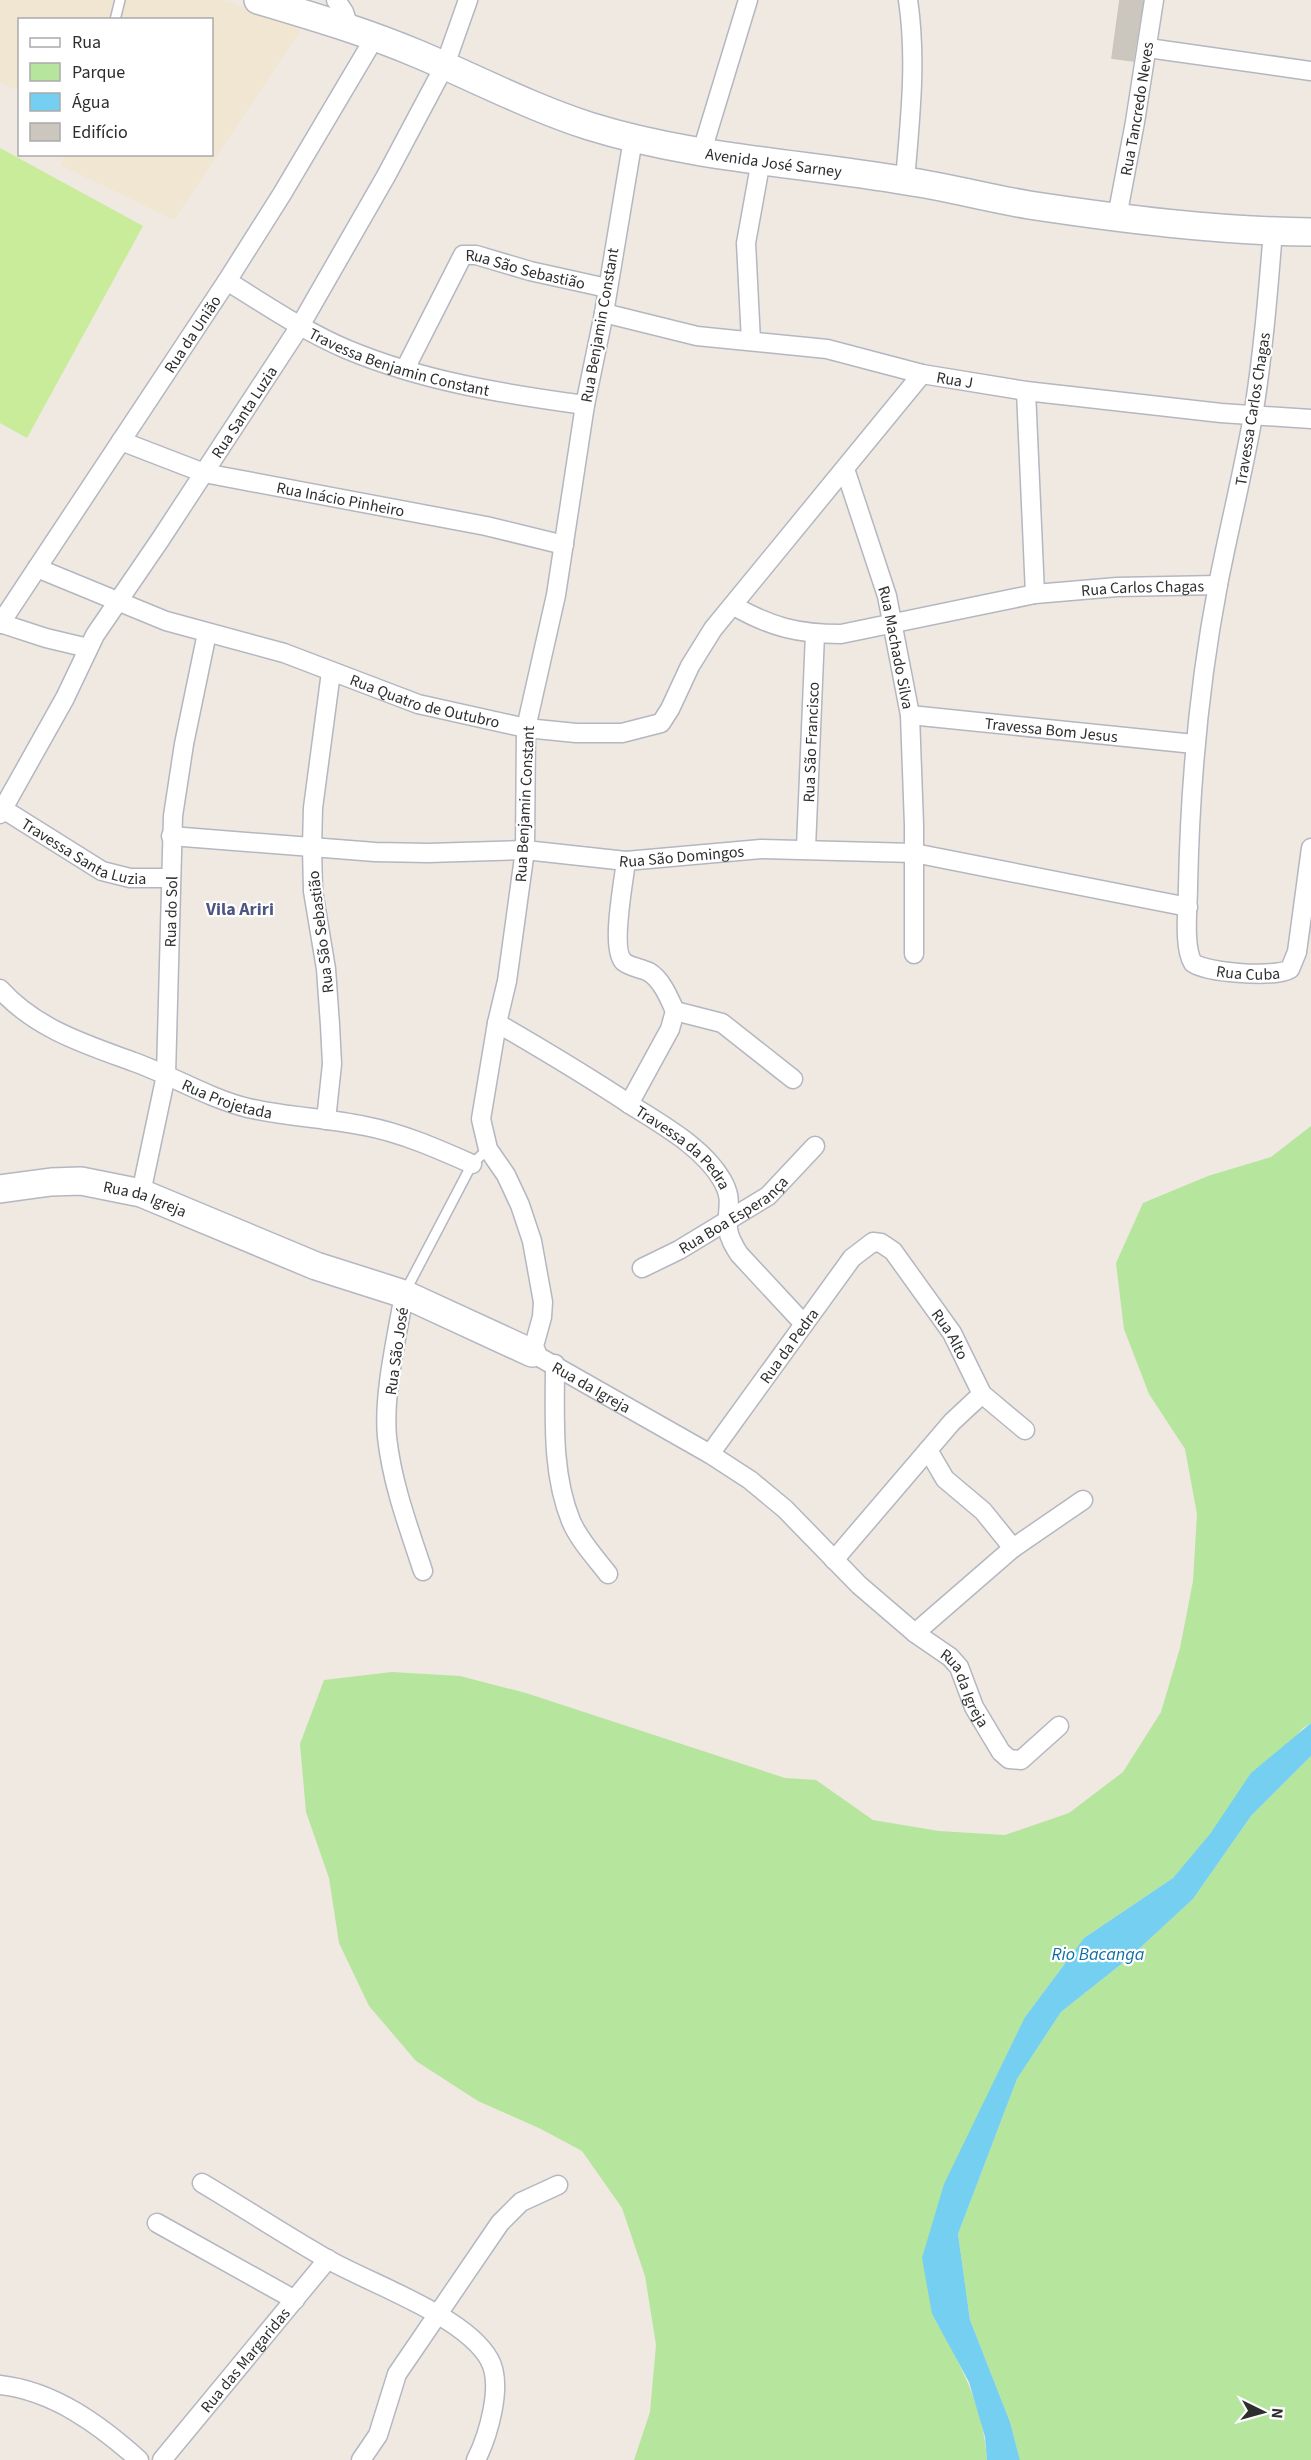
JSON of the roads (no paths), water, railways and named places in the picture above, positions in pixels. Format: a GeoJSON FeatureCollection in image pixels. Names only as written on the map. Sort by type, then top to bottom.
{"type":"FeatureCollection","features":[{"type":"Feature","properties":{"kind":"main road","name":"Avenida José Sarney"},"geometry":{"type":"LineString","coordinates":[[258,0],[349,27],[445,65],[531,104],[586,125],[633,139],[905,180],[1027,204],[1117,217],[1273,231],[1311,232]]}},
{"type":"Feature","properties":{"kind":"main road","name":"Rua da Igreja"},"geometry":{"type":"LineString","coordinates":[[0,1189],[51,1182],[81,1181],[141,1193],[316,1266],[404,1294],[543,1359]]}},
{"type":"Feature","properties":{"kind":"street"},"geometry":{"type":"LineString","coordinates":[[336,0],[344,12],[349,27]]}},
{"type":"Feature","properties":{"kind":"street","name":"Rua Santa Luzia"},"geometry":{"type":"LineString","coordinates":[[2,812],[65,698],[88,648],[300,326],[386,176],[445,65],[468,0]]}},
{"type":"Feature","properties":{"kind":"street"},"geometry":{"type":"LineString","coordinates":[[702,151],[748,0]]}},
{"type":"Feature","properties":{"kind":"street"},"geometry":{"type":"LineString","coordinates":[[905,180],[912,79],[912,28],[908,0]]}},
{"type":"Feature","properties":{"kind":"street","name":"Rua Tancredo Neves"},"geometry":{"type":"LineString","coordinates":[[1117,217],[1148,48],[1154,0]]}},
{"type":"Feature","properties":{"kind":"street","name":"Rua da União"},"geometry":{"type":"LineString","coordinates":[[0,624],[227,281],[282,194],[375,37]]}},
{"type":"Feature","properties":{"kind":"street"},"geometry":{"type":"LineString","coordinates":[[1148,48],[1311,71]]}},
{"type":"Feature","properties":{"kind":"street","name":"Rua Benjamin Constant"},"geometry":{"type":"LineString","coordinates":[[608,1574],[582,1541],[571,1522],[561,1488],[543,1359],[543,1302],[532,1241],[520,1204],[506,1175],[488,1149],[482,1119],[497,1023],[507,981],[525,849],[526,728],[547,645],[585,405],[604,313],[633,139]]}},
{"type":"Feature","properties":{"kind":"street"},"geometry":{"type":"LineString","coordinates":[[751,342],[746,243],[761,160]]}},
{"type":"Feature","properties":{"kind":"street","name":"Travessa Carlos Chagas"},"geometry":{"type":"LineString","coordinates":[[1218,585],[1253,416],[1264,336],[1273,231]]}},
{"type":"Feature","properties":{"kind":"street","name":"Rua São Sebastião"},"geometry":{"type":"LineString","coordinates":[[405,369],[459,258],[463,255],[471,253],[530,271],[608,288]]}},
{"type":"Feature","properties":{"kind":"street","name":"Travessa Benjamin Constant"},"geometry":{"type":"LineString","coordinates":[[227,281],[300,326],[346,349],[453,383],[511,395],[585,405]]}},
{"type":"Feature","properties":{"kind":"street","name":"Rua J"},"geometry":{"type":"LineString","coordinates":[[604,313],[697,336],[827,349],[922,374],[1026,391],[1253,416],[1311,419]]}},
{"type":"Feature","properties":{"kind":"street"},"geometry":{"type":"LineString","coordinates":[[844,469],[922,374]]}},
{"type":"Feature","properties":{"kind":"street"},"geometry":{"type":"LineString","coordinates":[[1026,391],[1035,594]]}},
{"type":"Feature","properties":{"kind":"street","name":"Rua Inácio Pinheiro"},"geometry":{"type":"LineString","coordinates":[[121,441],[204,472],[486,526],[564,545]]}},
{"type":"Feature","properties":{"kind":"street","name":"Rua Quatro de Outubro"},"geometry":{"type":"LineString","coordinates":[[37,568],[166,621],[284,653],[418,704],[526,728],[576,733],[622,733],[661,723],[690,666],[713,629],[844,469]]}},
{"type":"Feature","properties":{"kind":"street","name":"Rua Machado Silva"},"geometry":{"type":"LineString","coordinates":[[844,469],[887,596],[910,715],[913,758],[914,954]]}},
{"type":"Feature","properties":{"kind":"street","name":"Rua Carlos Chagas"},"geometry":{"type":"LineString","coordinates":[[734,606],[763,622],[815,634],[841,634],[1035,594],[1117,587],[1218,585],[1194,744],[1187,931],[1190,959],[1193,963]]}},
{"type":"Feature","properties":{"kind":"street"},"geometry":{"type":"LineString","coordinates":[[0,624],[88,648]]}},
{"type":"Feature","properties":{"kind":"street","name":"Rua do Sol"},"geometry":{"type":"LineString","coordinates":[[141,1193],[166,1075],[171,836],[184,744],[207,633]]}},
{"type":"Feature","properties":{"kind":"street","name":"Rua São Francisco"},"geometry":{"type":"LineString","coordinates":[[807,848],[815,634]]}},
{"type":"Feature","properties":{"kind":"street","name":"Rua São Sebastião"},"geometry":{"type":"LineString","coordinates":[[326,1120],[332,1045],[326,969],[313,891],[312,847],[314,808],[331,672]]}},
{"type":"Feature","properties":{"kind":"street","name":"Travessa Bom Jesus"},"geometry":{"type":"LineString","coordinates":[[910,715],[1194,744]]}},
{"type":"Feature","properties":{"kind":"street","name":"Travessa Santa Luzia"},"geometry":{"type":"LineString","coordinates":[[2,812],[102,871],[130,878],[170,879]]}},
{"type":"Feature","properties":{"kind":"street","name":"Rua São Domingos"},"geometry":{"type":"LineString","coordinates":[[171,836],[428,853],[525,849],[626,861],[761,849],[807,848],[914,853],[1188,907]]}},
{"type":"Feature","properties":{"kind":"street","name":"Rua Cuba"},"geometry":{"type":"LineString","coordinates":[[1193,963],[1209,969],[1248,973],[1275,974],[1290,969],[1297,952],[1311,848]]}},
{"type":"Feature","properties":{"kind":"street"},"geometry":{"type":"LineString","coordinates":[[626,861],[617,941],[619,957],[625,963],[651,973],[664,987],[675,1011],[670,1029],[629,1104]]}},
{"type":"Feature","properties":{"kind":"street","name":"Rua Projetada"},"geometry":{"type":"LineString","coordinates":[[0,989],[24,1013],[48,1028],[166,1075],[214,1097],[248,1108],[364,1125],[394,1133],[472,1164]]}},
{"type":"Feature","properties":{"kind":"street"},"geometry":{"type":"LineString","coordinates":[[675,1011],[722,1023],[793,1079]]}},
{"type":"Feature","properties":{"kind":"street","name":"Travessa da Pedra"},"geometry":{"type":"LineString","coordinates":[[497,1023],[668,1129],[709,1164],[721,1178],[730,1194],[728,1219],[731,1241],[739,1254],[804,1324]]}},
{"type":"Feature","properties":{"kind":"street","name":"Rua Boa Esperança"},"geometry":{"type":"LineString","coordinates":[[642,1268],[679,1250],[768,1196],[815,1146]]}},
{"type":"Feature","properties":{"kind":"street","name":"Rua da Pedra"},"geometry":{"type":"LineString","coordinates":[[710,1454],[852,1258],[873,1242]]}},
{"type":"Feature","properties":{"kind":"street","name":"Rua Alto"},"geometry":{"type":"LineString","coordinates":[[873,1242],[881,1243],[893,1251],[926,1296],[952,1333],[982,1394],[1025,1430]]}},
{"type":"Feature","properties":{"kind":"street","name":"Rua São José"},"geometry":{"type":"LineString","coordinates":[[404,1294],[390,1380],[387,1434],[394,1483],[423,1571]]}},
{"type":"Feature","properties":{"kind":"street","name":"Rua da Igreja"},"geometry":{"type":"LineString","coordinates":[[543,1359],[710,1454],[750,1480],[785,1509],[859,1585],[915,1633],[950,1657],[959,1667],[974,1707],[1001,1752],[1009,1759],[1021,1760],[1059,1726]]}},
{"type":"Feature","properties":{"kind":"street"},"geometry":{"type":"LineString","coordinates":[[834,1560],[952,1422],[982,1394]]}},
{"type":"Feature","properties":{"kind":"street"},"geometry":{"type":"LineString","coordinates":[[928,1450],[945,1479],[983,1511],[1013,1548]]}},
{"type":"Feature","properties":{"kind":"street"},"geometry":{"type":"LineString","coordinates":[[915,1633],[1013,1548],[1083,1500]]}},
{"type":"Feature","properties":{"kind":"street"},"geometry":{"type":"LineString","coordinates":[[202,2183],[328,2259],[437,2314],[482,2348],[494,2370],[495,2391],[485,2443],[476,2460]]}},
{"type":"Feature","properties":{"kind":"street"},"geometry":{"type":"LineString","coordinates":[[361,2460],[378,2435],[397,2374],[500,2223],[521,2202],[558,2185]]}},
{"type":"Feature","properties":{"kind":"street"},"geometry":{"type":"LineString","coordinates":[[157,2223],[295,2300]]}},
{"type":"Feature","properties":{"kind":"street","name":"Rua das Margaridas"},"geometry":{"type":"LineString","coordinates":[[162,2460],[328,2259]]}},
{"type":"Feature","properties":{"kind":"street"},"geometry":{"type":"LineString","coordinates":[[0,2385],[20,2389],[60,2403],[95,2423],[140,2460]]}},
{"type":"Feature","properties":{"kind":"lane"},"geometry":{"type":"LineString","coordinates":[[116,18],[120,0]]}},
{"type":"Feature","properties":{"kind":"lane","name":"Rua São José"},"geometry":{"type":"LineString","coordinates":[[404,1294],[472,1164],[488,1149]]}},
{"type":"Feature","properties":{"kind":"water","name":"Rio Bacanga"},"geometry":{"type":"Polygon","coordinates":[[[1311,1723],[1311,1756],[1251,1816],[1193,1899],[1129,1958],[1061,2012],[1017,2079],[958,2234],[970,2320],[1010,2422],[1020,2460],[987,2460],[985,2437],[969,2382],[932,2314],[922,2258],[944,2184],[1025,2017],[1084,1938],[1173,1878],[1210,1834],[1251,1773],[1311,1723]]]}},
{"type":"Feature","properties":{"kind":"district","name":"Vila Ariri"},"geometry":{"type":"Point","coordinates":[240,909]}}]}
